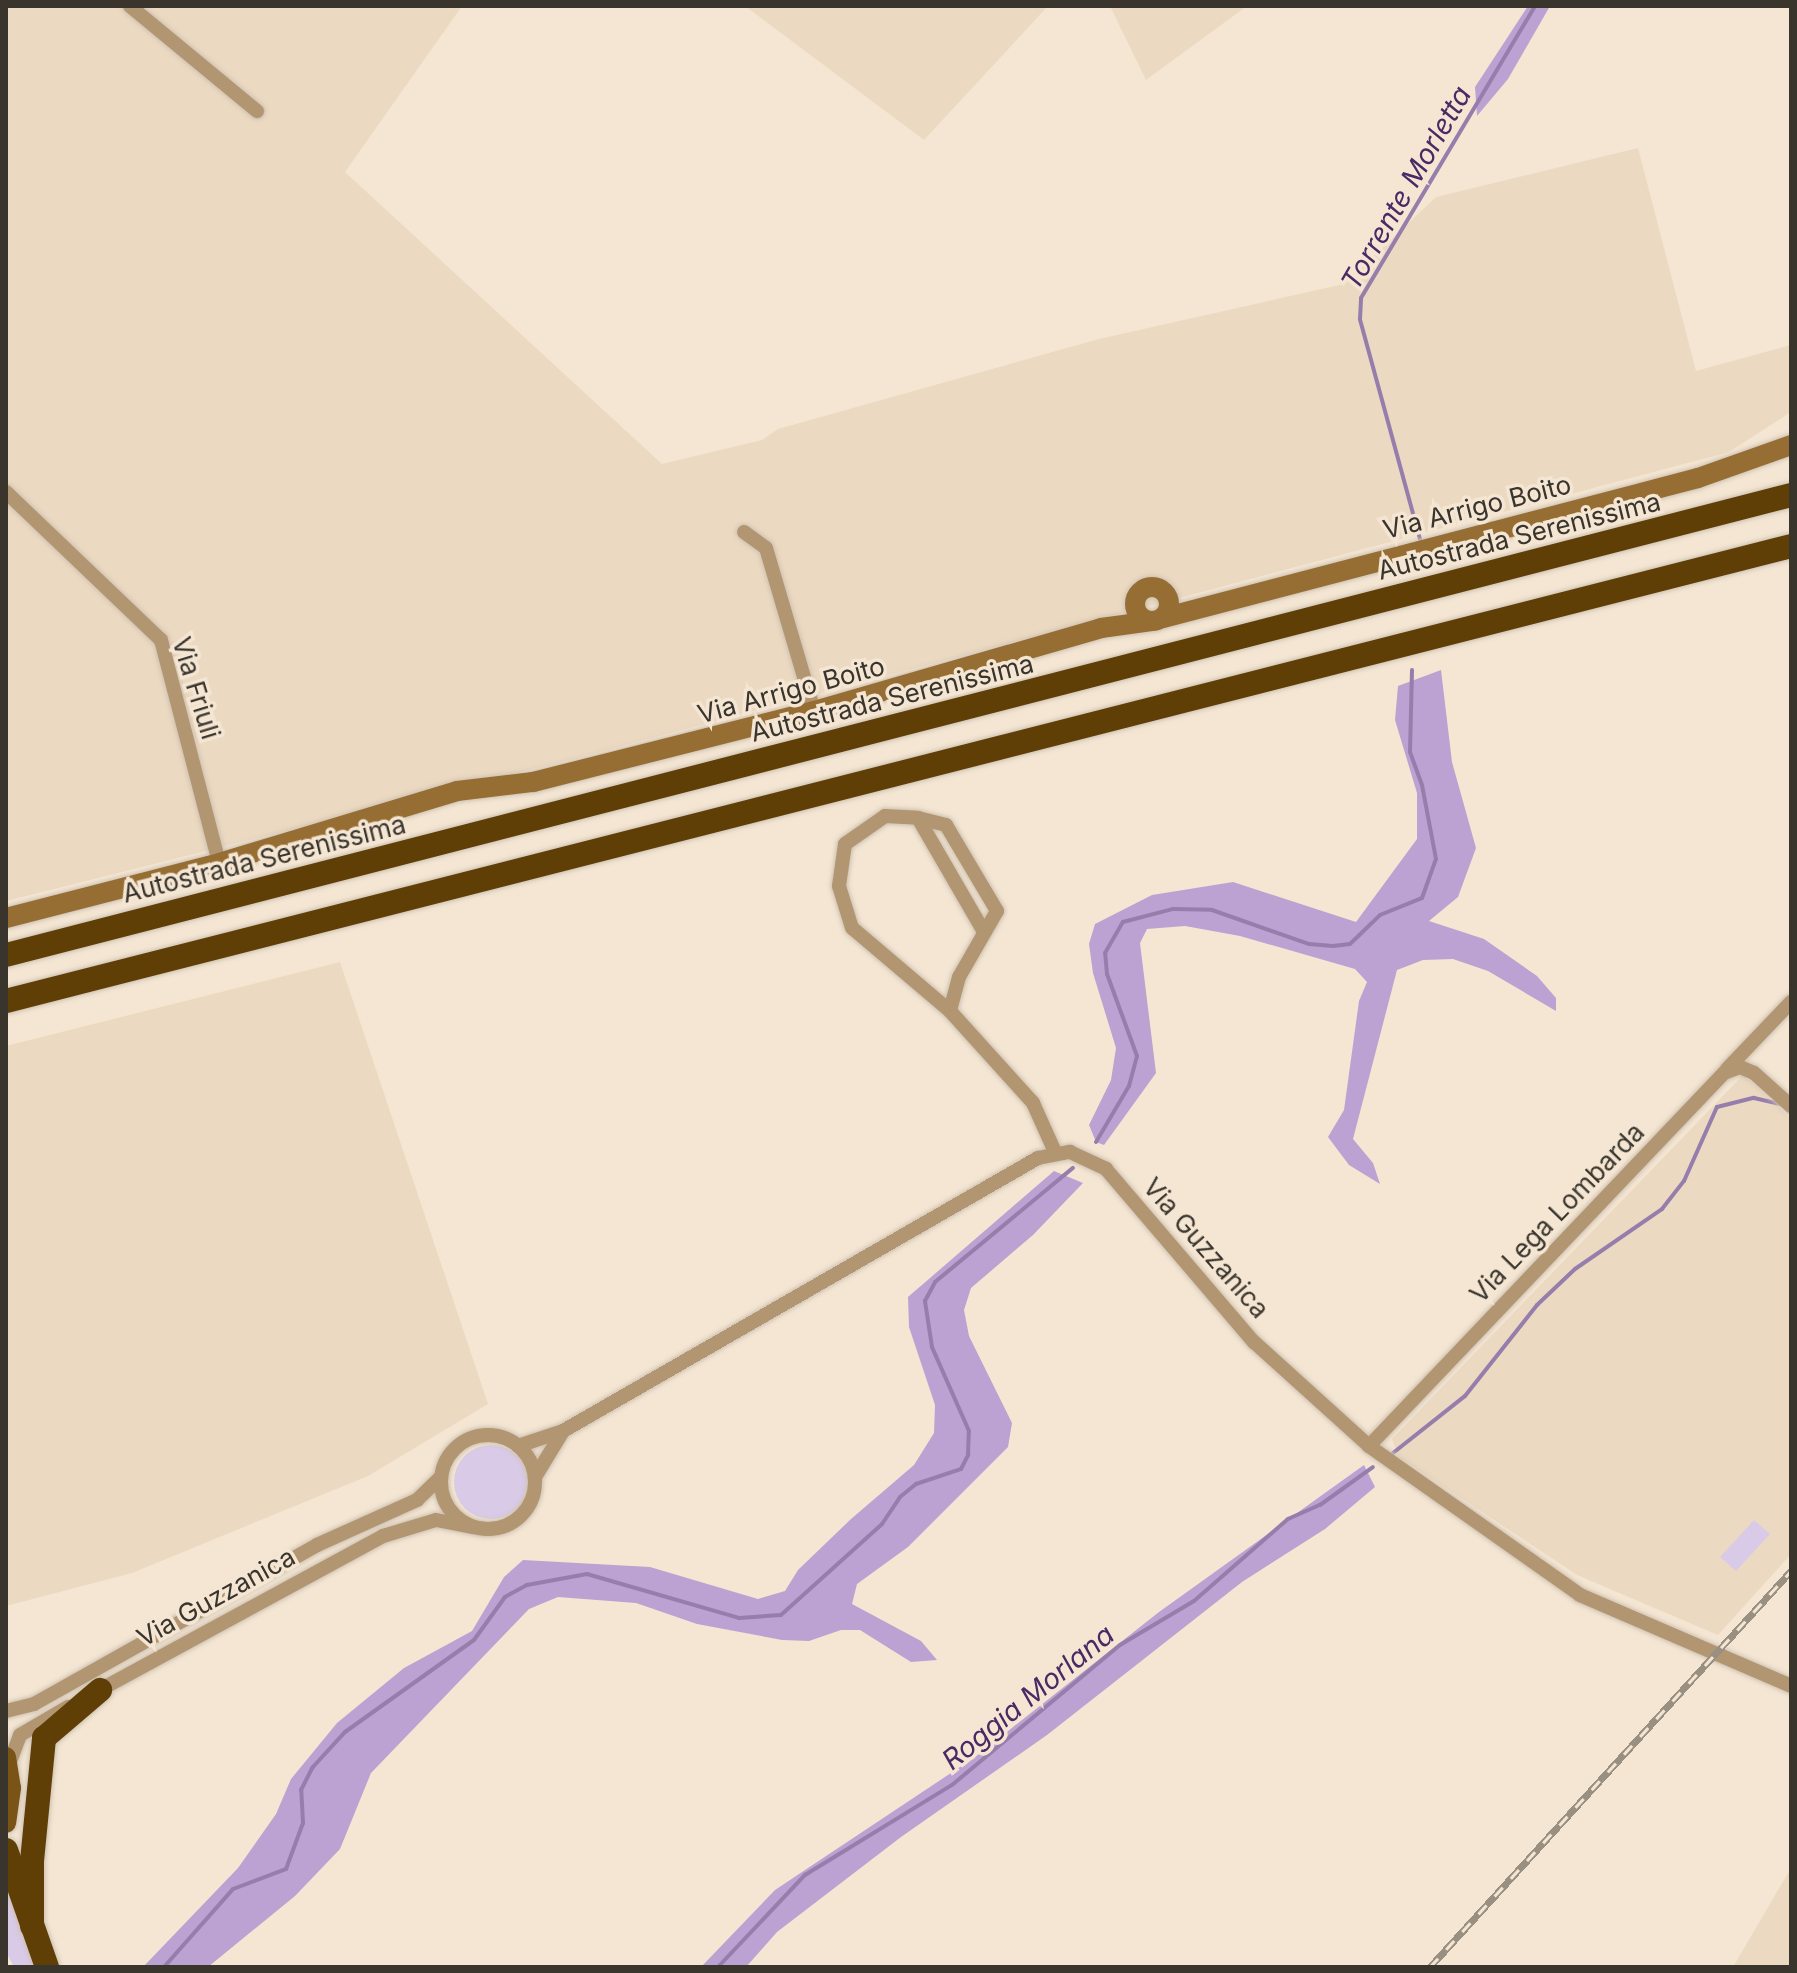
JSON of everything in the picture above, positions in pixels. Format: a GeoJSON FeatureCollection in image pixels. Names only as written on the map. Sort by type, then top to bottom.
{"type":"FeatureCollection","features":[{"type":"Feature","properties":{"kind":"highway","name":"Autostrada Serenissima"},"geometry":{"type":"LineString","coordinates":[[6,955],[1791,495]]}},
{"type":"Feature","properties":{"kind":"highway"},"geometry":{"type":"LineString","coordinates":[[6,1001],[1791,546]]}},
{"type":"Feature","properties":{"kind":"highway"},"geometry":{"type":"LineString","coordinates":[[32,1926],[32,1861],[44,1738],[100,1690]]}},
{"type":"Feature","properties":{"kind":"highway"},"geometry":{"type":"LineString","coordinates":[[6,1850],[47,1967]]}},
{"type":"Feature","properties":{"kind":"main road"},"geometry":{"type":"LineString","coordinates":[[6,1823],[7,1760]]}},
{"type":"Feature","properties":{"kind":"street"},"geometry":{"type":"LineString","coordinates":[[130,6],[257,111]]}},
{"type":"Feature","properties":{"kind":"street","name":"Via Arrigo Boito"},"geometry":{"type":"LineString","coordinates":[[1763,452],[1791,432]]}},
{"type":"Feature","properties":{"kind":"street","name":"Via Arrigo Boito"},"geometry":{"type":"LineString","coordinates":[[6,918],[219,863],[457,791],[533,782],[631,758],[814,711],[1101,628],[1157,619],[1200,605],[1698,478],[1763,452],[1791,445]]}},
{"type":"Feature","properties":{"kind":"street","name":"Via Friuli"},"geometry":{"type":"LineString","coordinates":[[6,492],[161,640],[219,863]]}},
{"type":"Feature","properties":{"kind":"street"},"geometry":{"type":"LineString","coordinates":[[744,532],[766,548],[814,711]]}},
{"type":"Feature","properties":{"kind":"street","name":"Via Arrigo Boito"},"geometry":{"type":"LineString","coordinates":[[1101,628],[1138,596],[1154,588],[1167,597],[1200,605]]}},
{"type":"Feature","properties":{"kind":"street"},"geometry":{"type":"LineString","coordinates":[[1138,596],[1139,615],[1157,619],[1167,597]]}},
{"type":"Feature","properties":{"kind":"street"},"geometry":{"type":"LineString","coordinates":[[950,1011],[959,977],[997,911],[946,825],[918,818],[885,816],[858,831],[841,851],[839,886],[857,934],[950,1011],[1033,1103],[1055,1152]]}},
{"type":"Feature","properties":{"kind":"street"},"geometry":{"type":"LineString","coordinates":[[918,818],[984,932]]}},
{"type":"Feature","properties":{"kind":"street","name":"Via Lega Lombarda"},"geometry":{"type":"LineString","coordinates":[[1369,1446],[1791,1002]]}},
{"type":"Feature","properties":{"kind":"street"},"geometry":{"type":"LineString","coordinates":[[1724,1073],[1740,1067],[1754,1073],[1791,1106]]}},
{"type":"Feature","properties":{"kind":"street","name":"Via Guzzanica"},"geometry":{"type":"LineString","coordinates":[[6,1711],[34,1704],[317,1545],[417,1500],[440,1478],[446,1460],[466,1439],[494,1435],[518,1446],[563,1431],[1055,1152],[1077,1153],[1106,1169],[1254,1342],[1369,1446],[1580,1595],[1791,1686]]}},
{"type":"Feature","properties":{"kind":"street","name":"Via Guzzanica"},"geometry":{"type":"LineString","coordinates":[[7,1760],[14,1745],[32,1726],[383,1536],[436,1520],[473,1527],[504,1526],[518,1518],[528,1507],[535,1477],[563,1431]]}},
{"type":"Feature","properties":{"kind":"street"},"geometry":{"type":"LineString","coordinates":[[518,1446],[535,1477]]}},
{"type":"Feature","properties":{"kind":"street"},"geometry":{"type":"LineString","coordinates":[[440,1478],[448,1508],[473,1527]]}},
{"type":"Feature","properties":{"kind":"shaded area"},"geometry":{"type":"Polygon","coordinates":[[[6,6],[462,6],[345,172],[662,464],[762,440],[778,429],[1099,339],[1344,284],[1436,197],[1638,148],[1696,371],[1791,345],[1791,412],[1729,452],[580,757],[6,901],[6,6]]]}},
{"type":"Feature","properties":{"kind":"shaded area"},"geometry":{"type":"Polygon","coordinates":[[[745,6],[1048,6],[924,140],[745,6]]]}},
{"type":"Feature","properties":{"kind":"shaded area"},"geometry":{"type":"Polygon","coordinates":[[[1110,6],[1247,6],[1146,80],[1110,6]]]}},
{"type":"Feature","properties":{"kind":"shaded area"},"geometry":{"type":"Polygon","coordinates":[[[1528,6],[1550,6],[1508,79],[1477,116],[1475,87],[1528,6]]]}},
{"type":"Feature","properties":{"kind":"shaded area"},"geometry":{"type":"Polygon","coordinates":[[[1441,670],[1452,762],[1476,848],[1458,897],[1429,921],[1484,939],[1537,976],[1556,998],[1556,1011],[1488,971],[1453,959],[1423,960],[1397,970],[1353,1139],[1373,1163],[1380,1184],[1349,1165],[1328,1137],[1344,1110],[1359,1001],[1367,982],[1355,969],[1240,936],[1185,926],[1147,929],[1140,943],[1156,1073],[1104,1145],[1096,1142],[1089,1125],[1111,1080],[1116,1048],[1093,973],[1089,944],[1095,924],[1152,895],[1233,882],[1356,922],[1417,839],[1417,793],[1395,720],[1398,686],[1441,670]]]}},
{"type":"Feature","properties":{"kind":"shaded area"},"geometry":{"type":"Polygon","coordinates":[[[340,962],[488,1404],[368,1476],[132,1573],[6,1606],[6,1046],[340,962]]]}},
{"type":"Feature","properties":{"kind":"shaded area"},"geometry":{"type":"Polygon","coordinates":[[[1743,1075],[1791,1119],[1791,1554],[1718,1635],[1577,1575],[1398,1456],[1392,1439],[1743,1075]]]}},
{"type":"Feature","properties":{"kind":"shaded area"},"geometry":{"type":"Polygon","coordinates":[[[1054,1171],[1083,1183],[1033,1235],[971,1288],[964,1310],[969,1336],[1012,1423],[1008,1447],[908,1547],[857,1584],[852,1604],[921,1641],[937,1660],[911,1662],[860,1630],[841,1630],[809,1641],[782,1640],[697,1624],[636,1603],[558,1597],[529,1609],[371,1773],[340,1849],[295,1896],[208,1967],[143,1967],[238,1868],[276,1814],[291,1779],[337,1723],[404,1668],[472,1631],[504,1577],[523,1560],[650,1567],[758,1599],[785,1591],[798,1570],[914,1465],[934,1433],[935,1405],[909,1327],[908,1297],[1054,1171]]]}},
{"type":"Feature","properties":{"kind":"shaded area"},"geometry":{"type":"Polygon","coordinates":[[[491,1445],[512,1451],[522,1461],[528,1482],[522,1503],[512,1513],[491,1519],[470,1513],[460,1503],[454,1482],[460,1461],[470,1451],[491,1445]]]}},
{"type":"Feature","properties":{"kind":"shaded area"},"geometry":{"type":"Polygon","coordinates":[[[1364,1465],[1375,1487],[1325,1529],[1242,1582],[1047,1735],[901,1837],[777,1932],[746,1967],[701,1967],[775,1890],[975,1757],[1159,1612],[1364,1465]]]}},
{"type":"Feature","properties":{"kind":"shaded area"},"geometry":{"type":"Polygon","coordinates":[[[1754,1520],[1770,1534],[1736,1571],[1720,1557],[1754,1520]]]}},
{"type":"Feature","properties":{"kind":"shaded area"},"geometry":{"type":"Polygon","coordinates":[[[6,1867],[42,1967],[14,1967],[6,1952],[6,1867]]]}},
{"type":"Feature","properties":{"kind":"shaded area"},"geometry":{"type":"Polygon","coordinates":[[[1791,1868],[1791,1967],[1733,1967],[1791,1868]]]}},
{"type":"Feature","properties":{"kind":"waterway","name":"Torrente Morletta"},"geometry":{"type":"LineString","coordinates":[[1420,539],[1360,319],[1361,298],[1535,6]]}},
{"type":"Feature","properties":{"kind":"waterway","name":"Torrente Morletta"},"geometry":{"type":"LineString","coordinates":[[1096,1142],[1129,1086],[1137,1056],[1107,974],[1105,953],[1123,922],[1173,909],[1212,910],[1309,944],[1333,946],[1350,944],[1380,915],[1422,898],[1436,859],[1422,785],[1410,752],[1412,670]]}},
{"type":"Feature","properties":{"kind":"waterway","name":"Roggia Morlana"},"geometry":{"type":"LineString","coordinates":[[1393,1453],[1465,1396],[1537,1305],[1575,1269],[1662,1209],[1684,1181],[1717,1107],[1754,1098],[1781,1104]]}},
{"type":"Feature","properties":{"kind":"waterway","name":"Torrente Morletta"},"geometry":{"type":"LineString","coordinates":[[164,1967],[233,1889],[286,1869],[303,1823],[301,1790],[312,1768],[345,1732],[474,1640],[505,1597],[527,1585],[587,1574],[739,1618],[781,1615],[882,1524],[900,1497],[916,1484],[961,1469],[968,1455],[969,1431],[932,1347],[925,1301],[935,1282],[1073,1168]]}},
{"type":"Feature","properties":{"kind":"waterway","name":"Roggia Morlana"},"geometry":{"type":"LineString","coordinates":[[718,1967],[805,1875],[952,1785],[1120,1645],[1194,1601],[1288,1519],[1320,1505],[1373,1467]]}},
{"type":"Feature","properties":{"kind":"railway"},"geometry":{"type":"LineString","coordinates":[[1430,1967],[1791,1571]]}}]}
